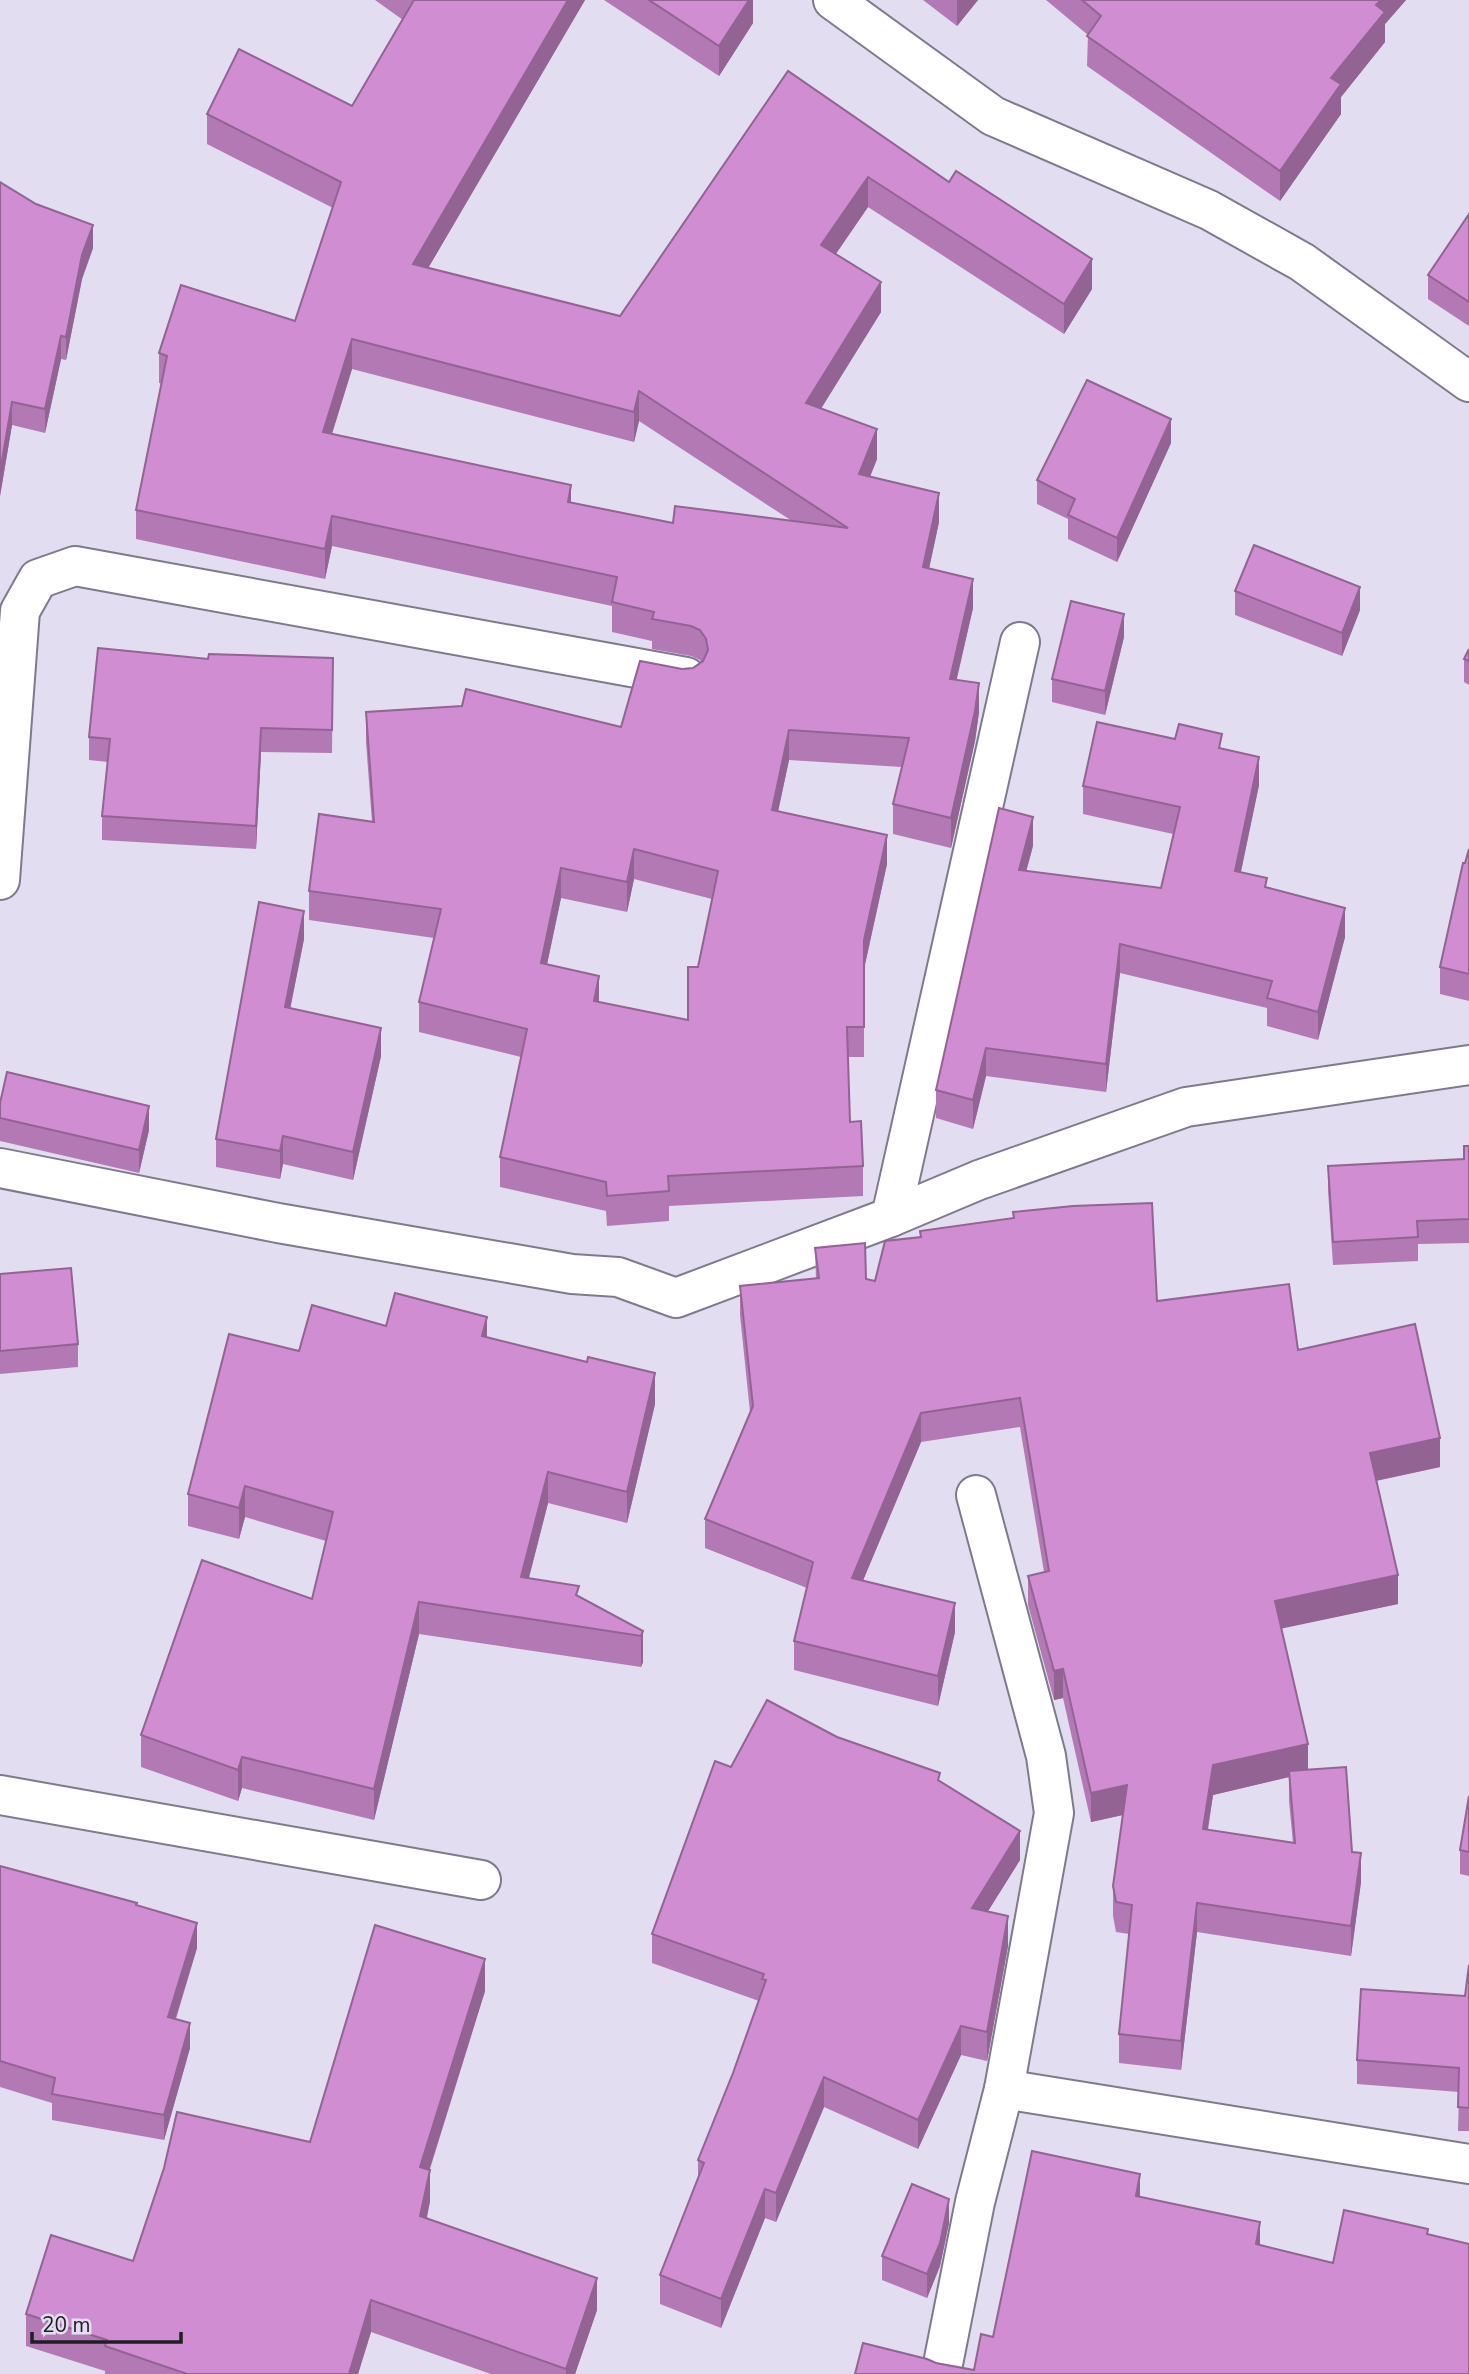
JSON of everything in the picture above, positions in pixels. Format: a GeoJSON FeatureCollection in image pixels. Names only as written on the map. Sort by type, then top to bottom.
{"type":"FeatureCollection","features":[{"type":"Feature","properties":{"kind":"street"},"geometry":{"type":"LineString","coordinates":[[833,0],[993,116],[1209,210],[1233,223],[1302,262],[1469,382]]}},
{"type":"Feature","properties":{"kind":"street"},"geometry":{"type":"LineString","coordinates":[[0,880],[20,611],[38,579],[75,566],[686,677]]}},
{"type":"Feature","properties":{"kind":"street"},"geometry":{"type":"LineString","coordinates":[[891,1217],[1020,642]]}},
{"type":"Feature","properties":{"kind":"street"},"geometry":{"type":"LineString","coordinates":[[0,1168],[278,1223],[572,1274],[618,1277],[676,1298],[891,1217],[979,1180],[1186,1107],[1469,1065]]}},
{"type":"Feature","properties":{"kind":"street"},"geometry":{"type":"LineString","coordinates":[[941,2374],[975,2203],[1004,2089],[1054,1813],[1045,1756],[976,1495]]}},
{"type":"Feature","properties":{"kind":"street"},"geometry":{"type":"LineString","coordinates":[[0,1795],[481,1880]]}},
{"type":"Feature","properties":{"kind":"street"},"geometry":{"type":"LineString","coordinates":[[1004,2089],[1469,2164]]}},
{"type":"Feature","properties":{"kind":"building"},"geometry":{"type":"Polygon","coordinates":[[[414,0],[568,0],[413,264],[620,316],[788,71],[949,182],[956,171],[1092,259],[1064,304],[868,177],[821,245],[881,282],[806,403],[877,429],[859,474],[939,493],[923,567],[973,579],[950,679],[979,683],[951,818],[893,804],[909,738],[789,730],[772,810],[887,835],[864,940],[864,1027],[847,1027],[850,1122],[861,1121],[863,1166],[668,1176],[669,1191],[607,1196],[606,1182],[500,1157],[527,1029],[419,1002],[441,909],[309,891],[319,814],[374,822],[366,712],[462,706],[466,689],[621,727],[640,661],[682,669],[693,668],[703,661],[708,650],[706,639],[700,630],[652,619],[654,612],[612,602],[617,577],[332,516],[325,549],[136,510],[167,356],[159,353],[181,285],[295,321],[341,182],[207,114],[239,49],[352,106],[414,0]],[[352,339],[323,432],[571,485],[568,502],[673,523],[675,506],[848,528],[639,391],[634,412],[352,339]],[[634,849],[627,882],[561,868],[541,963],[599,976],[594,1001],[688,1020],[688,967],[698,967],[718,871],[634,849]]]}},
{"type":"Feature","properties":{"kind":"building"},"geometry":{"type":"Polygon","coordinates":[[[649,0],[749,0],[719,46],[649,0]]]}},
{"type":"Feature","properties":{"kind":"building"},"geometry":{"type":"Polygon","coordinates":[[[1082,0],[1381,0],[1376,5],[1385,12],[1331,78],[1341,84],[1280,171],[1087,36],[1101,16],[1082,0]]]}},
{"type":"Feature","properties":{"kind":"building"},"geometry":{"type":"Polygon","coordinates":[[[0,182],[36,204],[93,225],[82,255],[66,337],[61,336],[45,409],[12,402],[0,472],[0,182]]]}},
{"type":"Feature","properties":{"kind":"building"},"geometry":{"type":"Polygon","coordinates":[[[1469,214],[1469,302],[1428,275],[1469,214]]]}},
{"type":"Feature","properties":{"kind":"building"},"geometry":{"type":"Polygon","coordinates":[[[1087,380],[1171,419],[1117,538],[1068,515],[1075,499],[1037,480],[1087,380]]]}},
{"type":"Feature","properties":{"kind":"building"},"geometry":{"type":"Polygon","coordinates":[[[1254,545],[1360,587],[1342,633],[1235,591],[1254,545]]]}},
{"type":"Feature","properties":{"kind":"building"},"geometry":{"type":"Polygon","coordinates":[[[1071,601],[1124,614],[1105,691],[1052,679],[1071,601]]]}},
{"type":"Feature","properties":{"kind":"building"},"geometry":{"type":"Polygon","coordinates":[[[98,648],[208,659],[209,654],[333,658],[332,730],[261,728],[256,826],[102,816],[110,739],[89,737],[98,648]]]}},
{"type":"Feature","properties":{"kind":"building"},"geometry":{"type":"Polygon","coordinates":[[[1097,722],[1175,739],[1179,724],[1222,734],[1219,748],[1259,757],[1235,871],[1267,878],[1265,887],[1345,908],[1318,1012],[1267,998],[1272,981],[1120,944],[1106,1064],[986,1048],[973,1100],[936,1090],[999,808],[1033,817],[1019,870],[1161,888],[1180,807],[1083,786],[1097,722]]]}},
{"type":"Feature","properties":{"kind":"building"},"geometry":{"type":"Polygon","coordinates":[[[1469,849],[1469,974],[1440,967],[1463,863],[1469,849]]]}},
{"type":"Feature","properties":{"kind":"building"},"geometry":{"type":"Polygon","coordinates":[[[259,902],[304,911],[285,1007],[381,1028],[353,1152],[283,1136],[280,1151],[216,1139],[259,902]]]}},
{"type":"Feature","properties":{"kind":"building"},"geometry":{"type":"Polygon","coordinates":[[[7,1072],[149,1106],[139,1150],[0,1118],[0,1103],[7,1072]]]}},
{"type":"Feature","properties":{"kind":"building"},"geometry":{"type":"Polygon","coordinates":[[[1464,1146],[1469,1146],[1469,1219],[1417,1221],[1418,1237],[1333,1242],[1328,1166],[1464,1159],[1464,1146]]]}},
{"type":"Feature","properties":{"kind":"building"},"geometry":{"type":"Polygon","coordinates":[[[1152,1203],[1157,1301],[1289,1284],[1298,1350],[1415,1324],[1440,1438],[1370,1453],[1398,1575],[1275,1601],[1308,1744],[1213,1765],[1203,1829],[1295,1843],[1289,1771],[1346,1767],[1352,1852],[1361,1853],[1351,1926],[1197,1903],[1181,2041],[1119,2034],[1132,1905],[1116,1902],[1113,1886],[1127,1785],[1091,1793],[1063,1669],[1054,1671],[1028,1576],[1049,1571],[1020,1398],[921,1413],[852,1578],[955,1603],[938,1676],[794,1641],[813,1562],[705,1519],[753,1406],[740,1286],[819,1278],[815,1248],[865,1243],[866,1279],[875,1281],[885,1241],[921,1237],[920,1231],[1014,1218],[1013,1212],[1073,1206],[1152,1203]]]}},
{"type":"Feature","properties":{"kind":"building"},"geometry":{"type":"Polygon","coordinates":[[[71,1268],[78,1344],[0,1351],[0,1274],[71,1268]]]}},
{"type":"Feature","properties":{"kind":"building"},"geometry":{"type":"Polygon","coordinates":[[[395,1293],[487,1317],[482,1336],[587,1362],[588,1357],[655,1373],[627,1492],[548,1472],[521,1577],[579,1586],[576,1595],[643,1631],[641,1636],[419,1602],[374,1789],[242,1757],[238,1770],[141,1735],[202,1560],[312,1599],[333,1512],[245,1486],[239,1508],[188,1494],[229,1334],[299,1351],[312,1305],[386,1326],[395,1293]]]}},
{"type":"Feature","properties":{"kind":"building"},"geometry":{"type":"Polygon","coordinates":[[[767,1700],[837,1737],[940,1773],[938,1780],[1020,1831],[972,1908],[1008,1916],[987,2032],[961,2026],[918,2120],[824,2077],[776,2193],[765,2189],[721,2299],[660,2275],[704,2163],[698,2160],[766,1980],[762,1979],[764,1974],[652,1934],[715,1761],[731,1767],[767,1700]]]}},
{"type":"Feature","properties":{"kind":"building"},"geometry":{"type":"Polygon","coordinates":[[[1469,1796],[1469,1852],[1460,1850],[1469,1796]]]}},
{"type":"Feature","properties":{"kind":"building"},"geometry":{"type":"Polygon","coordinates":[[[0,1866],[137,1903],[136,1905],[197,1923],[168,2017],[190,2023],[164,2115],[52,2094],[55,2078],[0,2061],[0,1866]]]}},
{"type":"Feature","properties":{"kind":"building"},"geometry":{"type":"Polygon","coordinates":[[[375,1925],[485,1959],[420,2167],[430,2170],[420,2216],[597,2278],[566,2369],[371,2300],[349,2374],[187,2374],[105,2346],[107,2340],[26,2314],[51,2235],[133,2261],[164,2168],[177,2112],[310,2142],[375,1925]]]}},
{"type":"Feature","properties":{"kind":"building"},"geometry":{"type":"Polygon","coordinates":[[[1469,1965],[1469,2108],[1458,2107],[1459,2068],[1357,2060],[1361,1989],[1465,1996],[1469,1965]]]}},
{"type":"Feature","properties":{"kind":"building"},"geometry":{"type":"Polygon","coordinates":[[[1032,2151],[1140,2174],[1136,2196],[1260,2222],[1256,2244],[1333,2263],[1344,2210],[1428,2229],[1427,2234],[1469,2244],[1469,2374],[855,2374],[863,2343],[936,2363],[974,2370],[981,2334],[993,2337],[1032,2151]]]}},
{"type":"Feature","properties":{"kind":"building"},"geometry":{"type":"Polygon","coordinates":[[[912,2184],[949,2199],[940,2243],[927,2274],[882,2256],[912,2184]]]}}]}
